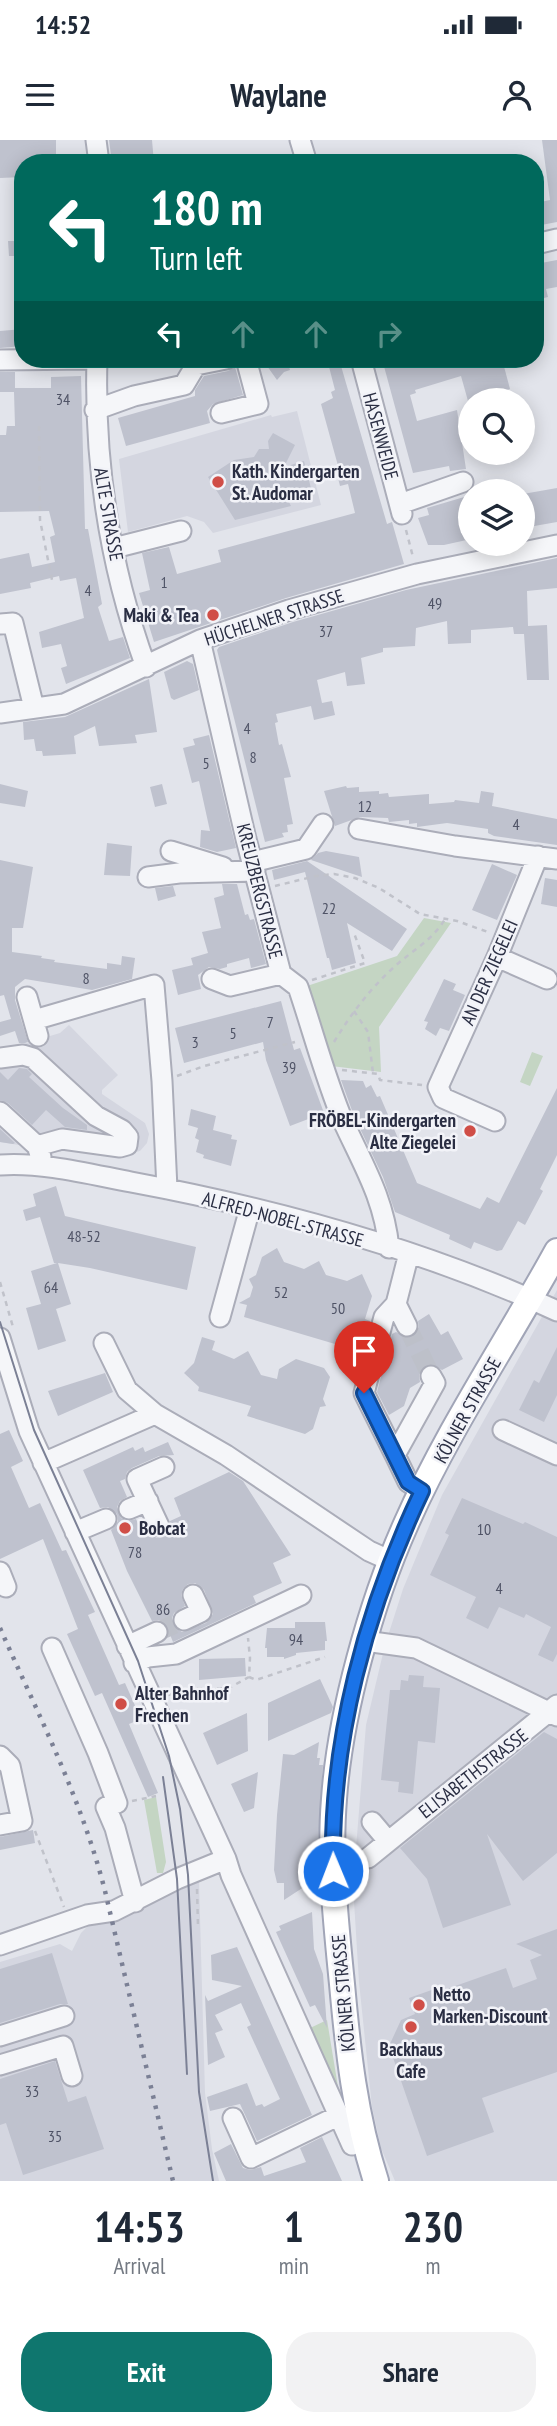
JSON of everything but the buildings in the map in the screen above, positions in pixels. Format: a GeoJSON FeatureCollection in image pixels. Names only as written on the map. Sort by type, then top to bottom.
{"type":"FeatureCollection","features":[{"type":"Feature","properties":{"kind":"main road","name":"KÖLNER STRASSE"},"geometry":{"type":"LineString","coordinates":[[376,2181],[353,2091],[338,1946],[332,1848],[334,1798],[345,1721],[365,1641],[391,1561],[422,1491],[557,1251]]}},
{"type":"Feature","properties":{"kind":"street","name":"ALTE STRASSE"},"geometry":{"type":"LineString","coordinates":[[97,368],[95,410],[104,501],[134,634],[146,667]]}},
{"type":"Feature","properties":{"kind":"street"},"geometry":{"type":"LineString","coordinates":[[95,410],[134,396],[184,385],[194,368]]}},
{"type":"Feature","properties":{"kind":"street"},"geometry":{"type":"LineString","coordinates":[[221,413],[258,404],[248,368]]}},
{"type":"Feature","properties":{"kind":"street","name":"HASENWEIDE"},"geometry":{"type":"LineString","coordinates":[[363,368],[401,509]]}},
{"type":"Feature","properties":{"kind":"street"},"geometry":{"type":"LineString","coordinates":[[401,509],[458,484]]}},
{"type":"Feature","properties":{"kind":"street"},"geometry":{"type":"LineString","coordinates":[[114,548],[181,531]]}},
{"type":"Feature","properties":{"kind":"street","name":"HÜCHELNER STRASSE"},"geometry":{"type":"LineString","coordinates":[[0,713],[64,704],[200,640],[289,610],[417,574],[557,545]]}},
{"type":"Feature","properties":{"kind":"street"},"geometry":{"type":"LineString","coordinates":[[0,624],[13,623],[34,708]]}},
{"type":"Feature","properties":{"kind":"street","name":"KREUZBERGSTRASSE"},"geometry":{"type":"LineString","coordinates":[[200,640],[252,874],[281,974],[298,987]]}},
{"type":"Feature","properties":{"kind":"street"},"geometry":{"type":"LineString","coordinates":[[148,877],[179,873],[252,874],[306,849],[323,824]]}},
{"type":"Feature","properties":{"kind":"street","name":"AN DER ZIEGELEI"},"geometry":{"type":"LineString","coordinates":[[359,829],[455,846],[548,858],[501,948],[438,1087]]}},
{"type":"Feature","properties":{"kind":"street"},"geometry":{"type":"LineString","coordinates":[[171,851],[252,874]]}},
{"type":"Feature","properties":{"kind":"street"},"geometry":{"type":"LineString","coordinates":[[501,948],[547,979]]}},
{"type":"Feature","properties":{"kind":"street"},"geometry":{"type":"LineString","coordinates":[[212,979],[230,986],[281,974]]}},
{"type":"Feature","properties":{"kind":"street"},"geometry":{"type":"LineString","coordinates":[[27,997],[36,1028],[154,985],[167,1189]]}},
{"type":"Feature","properties":{"kind":"street"},"geometry":{"type":"LineString","coordinates":[[298,987],[342,1118],[379,1199],[386,1221],[389,1248]]}},
{"type":"Feature","properties":{"kind":"street"},"geometry":{"type":"LineString","coordinates":[[0,1058],[23,1055],[33,1058],[96,1116],[122,1130],[128,1137],[127,1145],[120,1147],[62,1139],[37,1146]]}},
{"type":"Feature","properties":{"kind":"street"},"geometry":{"type":"LineString","coordinates":[[438,1087],[443,1098],[495,1121]]}},
{"type":"Feature","properties":{"kind":"street"},"geometry":{"type":"LineString","coordinates":[[0,1112],[37,1146],[45,1167]]}},
{"type":"Feature","properties":{"kind":"street","name":"ALFRED-NOBEL-STRASSE"},"geometry":{"type":"LineString","coordinates":[[0,1165],[45,1167],[167,1189],[250,1208],[409,1254],[482,1279],[557,1311]]}},
{"type":"Feature","properties":{"kind":"street"},"geometry":{"type":"LineString","coordinates":[[220,1317],[250,1208]]}},
{"type":"Feature","properties":{"kind":"street"},"geometry":{"type":"LineString","coordinates":[[409,1254],[396,1304],[384,1317],[364,1393],[408,1482],[422,1491]]}},
{"type":"Feature","properties":{"kind":"street"},"geometry":{"type":"LineString","coordinates":[[396,1304],[407,1326]]}},
{"type":"Feature","properties":{"kind":"street","name":"KÖLNER STRASSE"},"geometry":{"type":"LineString","coordinates":[[0,1339],[29,1431],[226,1859],[278,1983],[352,2145]]}},
{"type":"Feature","properties":{"kind":"street"},"geometry":{"type":"LineString","coordinates":[[104,1343],[127,1390],[155,1414],[226,1455],[369,1551],[391,1561]]}},
{"type":"Feature","properties":{"kind":"street"},"geometry":{"type":"LineString","coordinates":[[395,1455],[435,1383],[431,1376]]}},
{"type":"Feature","properties":{"kind":"street"},"geometry":{"type":"LineString","coordinates":[[43,1463],[155,1414]]}},
{"type":"Feature","properties":{"kind":"street"},"geometry":{"type":"LineString","coordinates":[[503,1430],[557,1455]]}},
{"type":"Feature","properties":{"kind":"street"},"geometry":{"type":"LineString","coordinates":[[159,1525],[137,1479],[164,1467]]}},
{"type":"Feature","properties":{"kind":"street"},"geometry":{"type":"LineString","coordinates":[[129,1509],[148,1501]]}},
{"type":"Feature","properties":{"kind":"street"},"geometry":{"type":"LineString","coordinates":[[75,1532],[106,1519]]}},
{"type":"Feature","properties":{"kind":"street"},"geometry":{"type":"LineString","coordinates":[[184,1620],[201,1612],[192,1595]]}},
{"type":"Feature","properties":{"kind":"street"},"geometry":{"type":"LineString","coordinates":[[131,1654],[148,1657],[176,1654],[300,1595]]}},
{"type":"Feature","properties":{"kind":"street"},"geometry":{"type":"LineString","coordinates":[[131,1654],[157,1632]]}},
{"type":"Feature","properties":{"kind":"street"},"geometry":{"type":"LineString","coordinates":[[365,1641],[416,1648],[555,1711]]}},
{"type":"Feature","properties":{"kind":"street"},"geometry":{"type":"LineString","coordinates":[[52,1648],[117,1803],[106,1807],[115,1828],[135,1902]]}},
{"type":"Feature","properties":{"kind":"street","name":"ELISABETHSTRASSE"},"geometry":{"type":"LineString","coordinates":[[368,1858],[555,1711]]}},
{"type":"Feature","properties":{"kind":"street"},"geometry":{"type":"LineString","coordinates":[[0,1756],[10,1766],[22,1821],[0,1825]]}},
{"type":"Feature","properties":{"kind":"street"},"geometry":{"type":"LineString","coordinates":[[372,1822],[388,1841]]}},
{"type":"Feature","properties":{"kind":"street"},"geometry":{"type":"LineString","coordinates":[[0,1945],[87,1915],[110,1913],[168,1883],[226,1859]]}},
{"type":"Feature","properties":{"kind":"street"},"geometry":{"type":"LineString","coordinates":[[0,2036],[64,2016]]}},
{"type":"Feature","properties":{"kind":"street"},"geometry":{"type":"LineString","coordinates":[[0,2065],[63,2046],[72,2076]]}},
{"type":"Feature","properties":{"kind":"street"},"geometry":{"type":"LineString","coordinates":[[233,2118],[251,2158],[340,2115]]}},
{"type":"Feature","properties":{"kind":"path"},"geometry":{"type":"LineString","coordinates":[[39,426],[40,520],[52,580]]}},
{"type":"Feature","properties":{"kind":"path"},"geometry":{"type":"LineString","coordinates":[[401,509],[417,574]]}},
{"type":"Feature","properties":{"kind":"path"},"geometry":{"type":"LineString","coordinates":[[252,874],[334,874],[379,888],[420,914],[468,925],[501,948]]}},
{"type":"Feature","properties":{"kind":"path"},"geometry":{"type":"LineString","coordinates":[[319,1049],[333,1044],[373,988],[436,933],[445,919]]}},
{"type":"Feature","properties":{"kind":"path"},"geometry":{"type":"LineString","coordinates":[[298,987],[308,981],[365,963],[354,933]]}},
{"type":"Feature","properties":{"kind":"path"},"geometry":{"type":"LineString","coordinates":[[354,1011],[368,1032],[373,1074]]}},
{"type":"Feature","properties":{"kind":"path"},"geometry":{"type":"LineString","coordinates":[[162,1082],[204,1066],[295,1042]]}},
{"type":"Feature","properties":{"kind":"path"},"geometry":{"type":"LineString","coordinates":[[325,1068],[378,1074],[380,1080],[438,1087]]}},
{"type":"Feature","properties":{"kind":"path"},"geometry":{"type":"LineString","coordinates":[[245,1621],[250,1658],[248,1677]]}},
{"type":"Feature","properties":{"kind":"path"},"geometry":{"type":"LineString","coordinates":[[248,1677],[256,1680],[326,1657]]}},
{"type":"Feature","properties":{"kind":"path"},"geometry":{"type":"LineString","coordinates":[[165,1695],[192,1689],[229,1688],[248,1677]]}},
{"type":"Feature","properties":{"kind":"path"},"geometry":{"type":"LineString","coordinates":[[128,1801],[156,1796]]}},
{"type":"Feature","properties":{"kind":"path"},"geometry":{"type":"LineString","coordinates":[[22,1821],[34,1828],[64,1908]]}},
{"type":"Feature","properties":{"kind":"path"},"geometry":{"type":"LineString","coordinates":[[196,1872],[198,1926]]}},
{"type":"Feature","properties":{"kind":"shaded area","name":"Kath. Kindergarten St. Audomar"},"geometry":{"type":"Polygon","coordinates":[[[297,411],[321,505],[213,533],[204,522],[187,516],[128,532],[119,459],[271,415],[272,417],[297,411]]]}},
{"type":"Feature","properties":{"kind":"shaded area"},"geometry":{"type":"Polygon","coordinates":[[[69,1025],[118,1075],[102,1090],[102,1094],[145,1123],[149,1134],[147,1143],[140,1151],[128,1154],[79,1144],[58,1149],[62,1152],[0,1142],[0,1051],[60,1033],[69,1025]]]}},
{"type":"Feature","properties":{"kind":"shaded area"},"geometry":{"type":"Polygon","coordinates":[[[557,1290],[557,2181],[395,2181],[381,2148],[372,2107],[359,1982],[353,1885],[366,1725],[385,1645],[403,1589],[442,1495],[557,1290]]]}},
{"type":"Feature","properties":{"kind":"shaded area"},"geometry":{"type":"Polygon","coordinates":[[[199,1882],[205,2093],[219,2181],[0,2181],[0,1962],[60,1944],[72,1951],[81,1933],[89,1925],[120,1921],[159,1899],[199,1882]]]}},
{"type":"Feature","properties":{"kind":"green space"},"geometry":{"type":"Polygon","coordinates":[[[424,918],[451,923],[379,1027],[381,1072],[331,1066],[304,987],[397,956],[424,918]]]}},
{"type":"Feature","properties":{"kind":"green space"},"geometry":{"type":"Polygon","coordinates":[[[532,1052],[543,1056],[530,1086],[520,1082],[532,1052]]]}},
{"type":"Feature","properties":{"kind":"green space"},"geometry":{"type":"Polygon","coordinates":[[[156,1797],[166,1862],[163,1873],[157,1873],[144,1800],[156,1797]]]}},
{"type":"Feature","properties":{"kind":"green space"},"geometry":{"type":"Polygon","coordinates":[[[327,2020],[340,2099],[308,2029],[327,2020]]]}},
{"type":"Feature","properties":{"kind":"tunnel"},"geometry":{"type":"LineString","coordinates":[[407,1326],[431,1376]]}},
{"type":"Feature","properties":{"kind":"tunnel"},"geometry":{"type":"LineString","coordinates":[[157,1632],[184,1620]]}},
{"type":"Feature","properties":{"kind":"tram line"},"geometry":{"type":"LineString","coordinates":[[0,1322],[34,1430],[138,1661],[169,1756],[180,1809],[188,1875],[199,2092],[213,2181]]}},
{"type":"Feature","properties":{"kind":"tram line"},"geometry":{"type":"LineString","coordinates":[[163,1777],[177,1879],[187,2074]]}},
{"type":"Feature","properties":{"kind":"railway"},"geometry":{"type":"LineString","coordinates":[[0,1628],[72,1790],[95,1857],[173,2181]]}},
{"type":"Feature","properties":{"kind":"place","name":"Kath. Kindergarten St. Audomar"},"geometry":{"type":"Point","coordinates":[218,482]}},
{"type":"Feature","properties":{"kind":"place","name":"Maki & Tea"},"geometry":{"type":"Point","coordinates":[213,615]}},
{"type":"Feature","properties":{"kind":"place","name":"FRÖBEL-Kindergarten Alte Ziegelei"},"geometry":{"type":"Point","coordinates":[470,1131]}},
{"type":"Feature","properties":{"kind":"place","name":"Bobcat"},"geometry":{"type":"Point","coordinates":[125,1528]}},
{"type":"Feature","properties":{"kind":"place","name":"Alter Bahnhof Frechen"},"geometry":{"type":"Point","coordinates":[121,1704]}},
{"type":"Feature","properties":{"kind":"place","name":"Netto Marken-Discount"},"geometry":{"type":"Point","coordinates":[419,2005]}},
{"type":"Feature","properties":{"kind":"place","name":"Backhaus Cafe"},"geometry":{"type":"Point","coordinates":[411,2027]}},
{"type":"Feature","properties":{"kind":"route"},"geometry":{"type":"LineString","coordinates":[[333,1871],[334,1798],[345,1721],[382,1585],[405,1525],[422,1491],[408,1482],[364,1393]]}}]}
